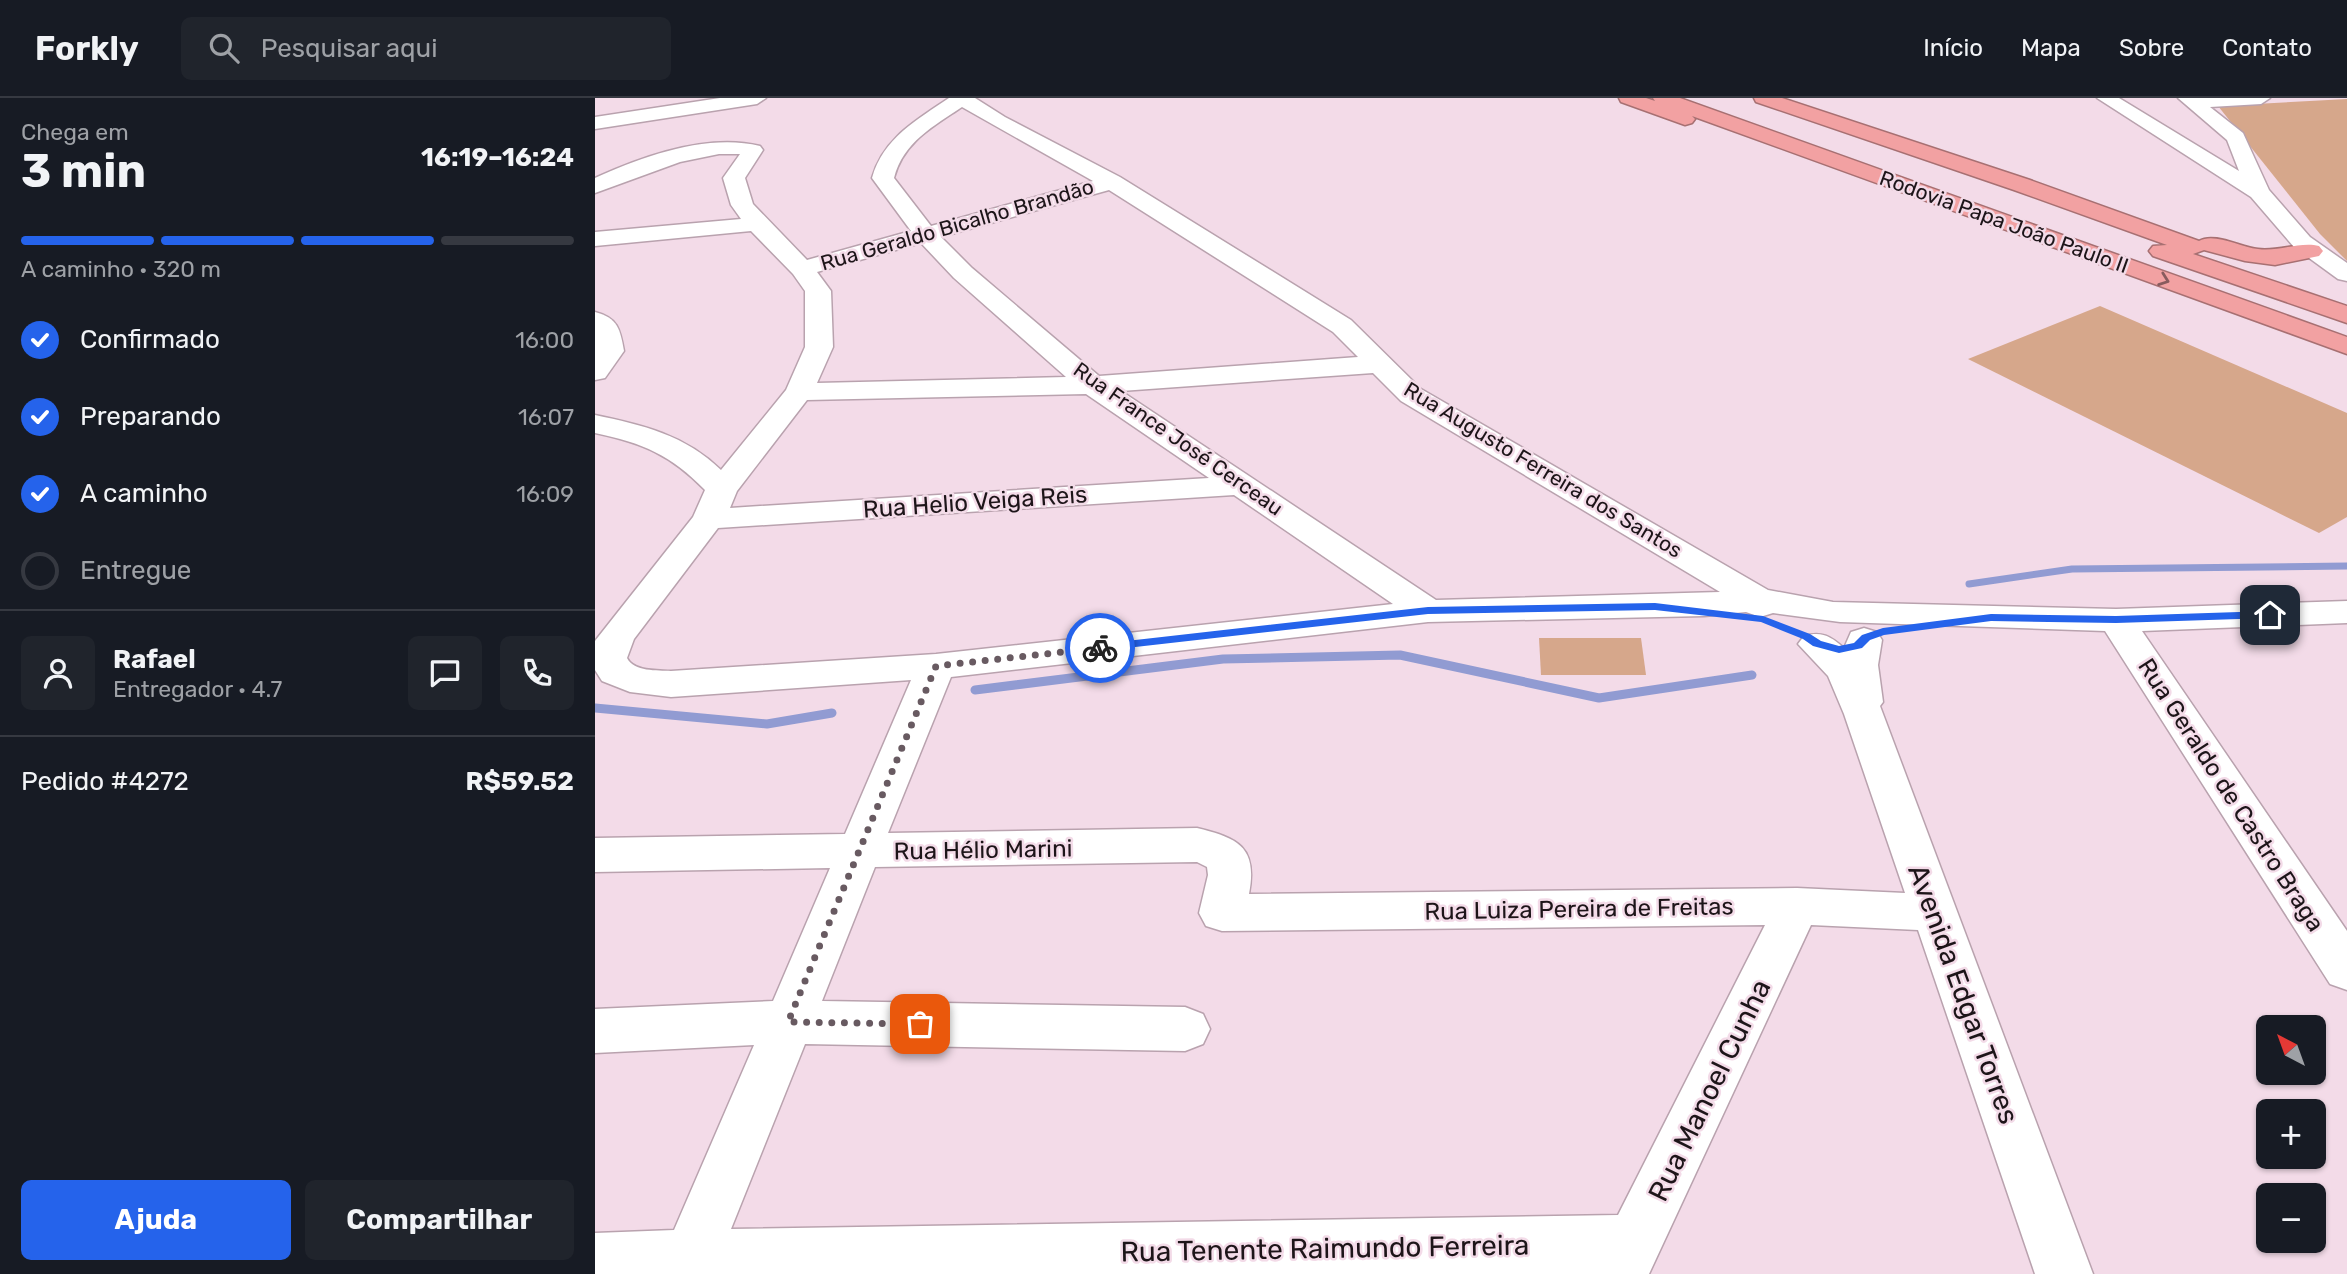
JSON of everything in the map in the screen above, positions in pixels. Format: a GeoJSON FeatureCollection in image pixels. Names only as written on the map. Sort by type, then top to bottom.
{"type":"FeatureCollection","features":[{"type":"Feature","properties":{"kind":"highway"},"geometry":{"type":"LineString","coordinates":[[1628,98],[1832,173],[2111,261]]}},
{"type":"Feature","properties":{"kind":"highway","name":"Rodovia Papa João Paulo II"},"geometry":{"type":"LineString","coordinates":[[1662,98],[2347,346]]}},
{"type":"Feature","properties":{"kind":"highway","name":"Rodovia Papa João Paulo II"},"geometry":{"type":"LineString","coordinates":[[1722,98],[2347,315]]}},
{"type":"Feature","properties":{"kind":"highway"},"geometry":{"type":"LineString","coordinates":[[1763,98],[2240,253],[2285,257],[2311,251]]}},
{"type":"Feature","properties":{"kind":"highway"},"geometry":{"type":"LineString","coordinates":[[2022,184],[2347,304]]}},
{"type":"Feature","properties":{"kind":"street"},"geometry":{"type":"LineString","coordinates":[[595,123],[757,98]]}},
{"type":"Feature","properties":{"kind":"street","name":"Rua Augusto Ferreira dos Santos"},"geometry":{"type":"LineString","coordinates":[[962,98],[998,121],[1112,182],[1342,326],[1411,395],[1761,609]]}},
{"type":"Feature","properties":{"kind":"street","name":"Rua France José Cerceau"},"geometry":{"type":"LineString","coordinates":[[962,98],[893,148],[885,163],[883,178],[925,234],[963,273],[1093,385],[1428,611]]}},
{"type":"Feature","properties":{"kind":"street"},"geometry":{"type":"LineString","coordinates":[[2106,98],[2259,192],[2311,251],[2347,274]]}},
{"type":"Feature","properties":{"kind":"street"},"geometry":{"type":"LineString","coordinates":[[2190,100],[2261,98]]}},
{"type":"Feature","properties":{"kind":"street"},"geometry":{"type":"LineString","coordinates":[[2190,100],[2236,137],[2259,192]]}},
{"type":"Feature","properties":{"kind":"street"},"geometry":{"type":"LineString","coordinates":[[595,186],[640,168],[714,149],[744,147],[753,150],[734,178],[742,205],[802,269],[818,291],[819,347],[799,392],[722,489],[708,519],[602,656]]}},
{"type":"Feature","properties":{"kind":"street","name":"Rua Geraldo Bicalho Brandão"},"geometry":{"type":"LineString","coordinates":[[802,269],[1112,182]]}},
{"type":"Feature","properties":{"kind":"street"},"geometry":{"type":"LineString","coordinates":[[595,240],[757,224]]}},
{"type":"Feature","properties":{"kind":"street"},"geometry":{"type":"LineString","coordinates":[[595,320],[606,326],[610,351],[595,372]]}},
{"type":"Feature","properties":{"kind":"street"},"geometry":{"type":"LineString","coordinates":[[799,392],[1093,385],[1379,364]]}},
{"type":"Feature","properties":{"kind":"street"},"geometry":{"type":"LineString","coordinates":[[595,424],[658,438],[695,461],[722,489]]}},
{"type":"Feature","properties":{"kind":"street","name":"Rua Helio Veiga Reis"},"geometry":{"type":"LineString","coordinates":[[708,519],[1243,485]]}},
{"type":"Feature","properties":{"kind":"street","name":"Avenida Edgar Torres"},"geometry":{"type":"LineString","coordinates":[[602,656],[615,672],[630,678],[671,684],[936,666],[1428,611],[1655,607],[1761,609],[1821,625],[1845,670],[1864,715],[2064,1274]]}},
{"type":"Feature","properties":{"kind":"street"},"geometry":{"type":"LineString","coordinates":[[1991,617],[1883,632],[1849,649],[1827,648],[1821,625],[1991,617],[2116,620],[2347,612]]}},
{"type":"Feature","properties":{"kind":"street","name":"Rua Geraldo de Castro Braga"},"geometry":{"type":"LineString","coordinates":[[2116,620],[2347,970]]}},
{"type":"Feature","properties":{"kind":"street","name":"Avenida Edgar Torres"},"geometry":{"type":"LineString","coordinates":[[1864,715],[1859,665],[1865,639]]}},
{"type":"Feature","properties":{"kind":"street"},"geometry":{"type":"LineString","coordinates":[[682,1266],[788,1022],[936,666]]}},
{"type":"Feature","properties":{"kind":"street","name":"Rua Hélio Marini"},"geometry":{"type":"LineString","coordinates":[[595,855],[1198,845],[1217,850],[1228,860],[1230,875],[1222,913]]}},
{"type":"Feature","properties":{"kind":"street","name":"Rua Luiza Pereira de Freitas"},"geometry":{"type":"LineString","coordinates":[[1222,913],[1797,906],[1936,913]]}},
{"type":"Feature","properties":{"kind":"street","name":"Rua Manoel Cunha"},"geometry":{"type":"LineString","coordinates":[[1627,1259],[1797,906]]}},
{"type":"Feature","properties":{"kind":"street"},"geometry":{"type":"LineString","coordinates":[[595,1031],[788,1022],[1185,1029]]}},
{"type":"Feature","properties":{"kind":"street","name":"Rua Tenente Raimundo Ferreira"},"geometry":{"type":"LineString","coordinates":[[595,1262],[682,1266],[1627,1259]]}},
{"type":"Feature","properties":{"kind":"shaded area"},"geometry":{"type":"Polygon","coordinates":[[[2347,99],[2347,261],[2320,234],[2218,106],[2347,99]]]}},
{"type":"Feature","properties":{"kind":"shaded area"},"geometry":{"type":"Polygon","coordinates":[[[2100,306],[2347,413],[2347,517],[2319,533],[1968,359],[2100,306]]]}},
{"type":"Feature","properties":{"kind":"shaded area"},"geometry":{"type":"Polygon","coordinates":[[[1539,638],[1641,638],[1646,675],[1541,675],[1539,638]]]}},
{"type":"Feature","properties":{"kind":"waterway"},"geometry":{"type":"LineString","coordinates":[[1969,584],[2072,569],[2347,566]]}},
{"type":"Feature","properties":{"kind":"waterway"},"geometry":{"type":"LineString","coordinates":[[975,690],[1223,659],[1400,655],[1599,698],[1752,675]]}},
{"type":"Feature","properties":{"kind":"waterway"},"geometry":{"type":"LineString","coordinates":[[595,708],[767,724],[832,713]]}},
{"type":"Feature","properties":{"kind":"way so far"},"geometry":{"type":"LineString","coordinates":[[920,1024],[788,1022],[936,666],[1100,648]]}},
{"type":"Feature","properties":{"kind":"route"},"geometry":{"type":"LineString","coordinates":[[1100,648],[1428,611],[1655,607],[1763,619],[1807,636],[1817,644],[1839,650],[1858,646],[1866,637],[1883,632],[1991,617],[2116,620],[2270,615]]}}]}
